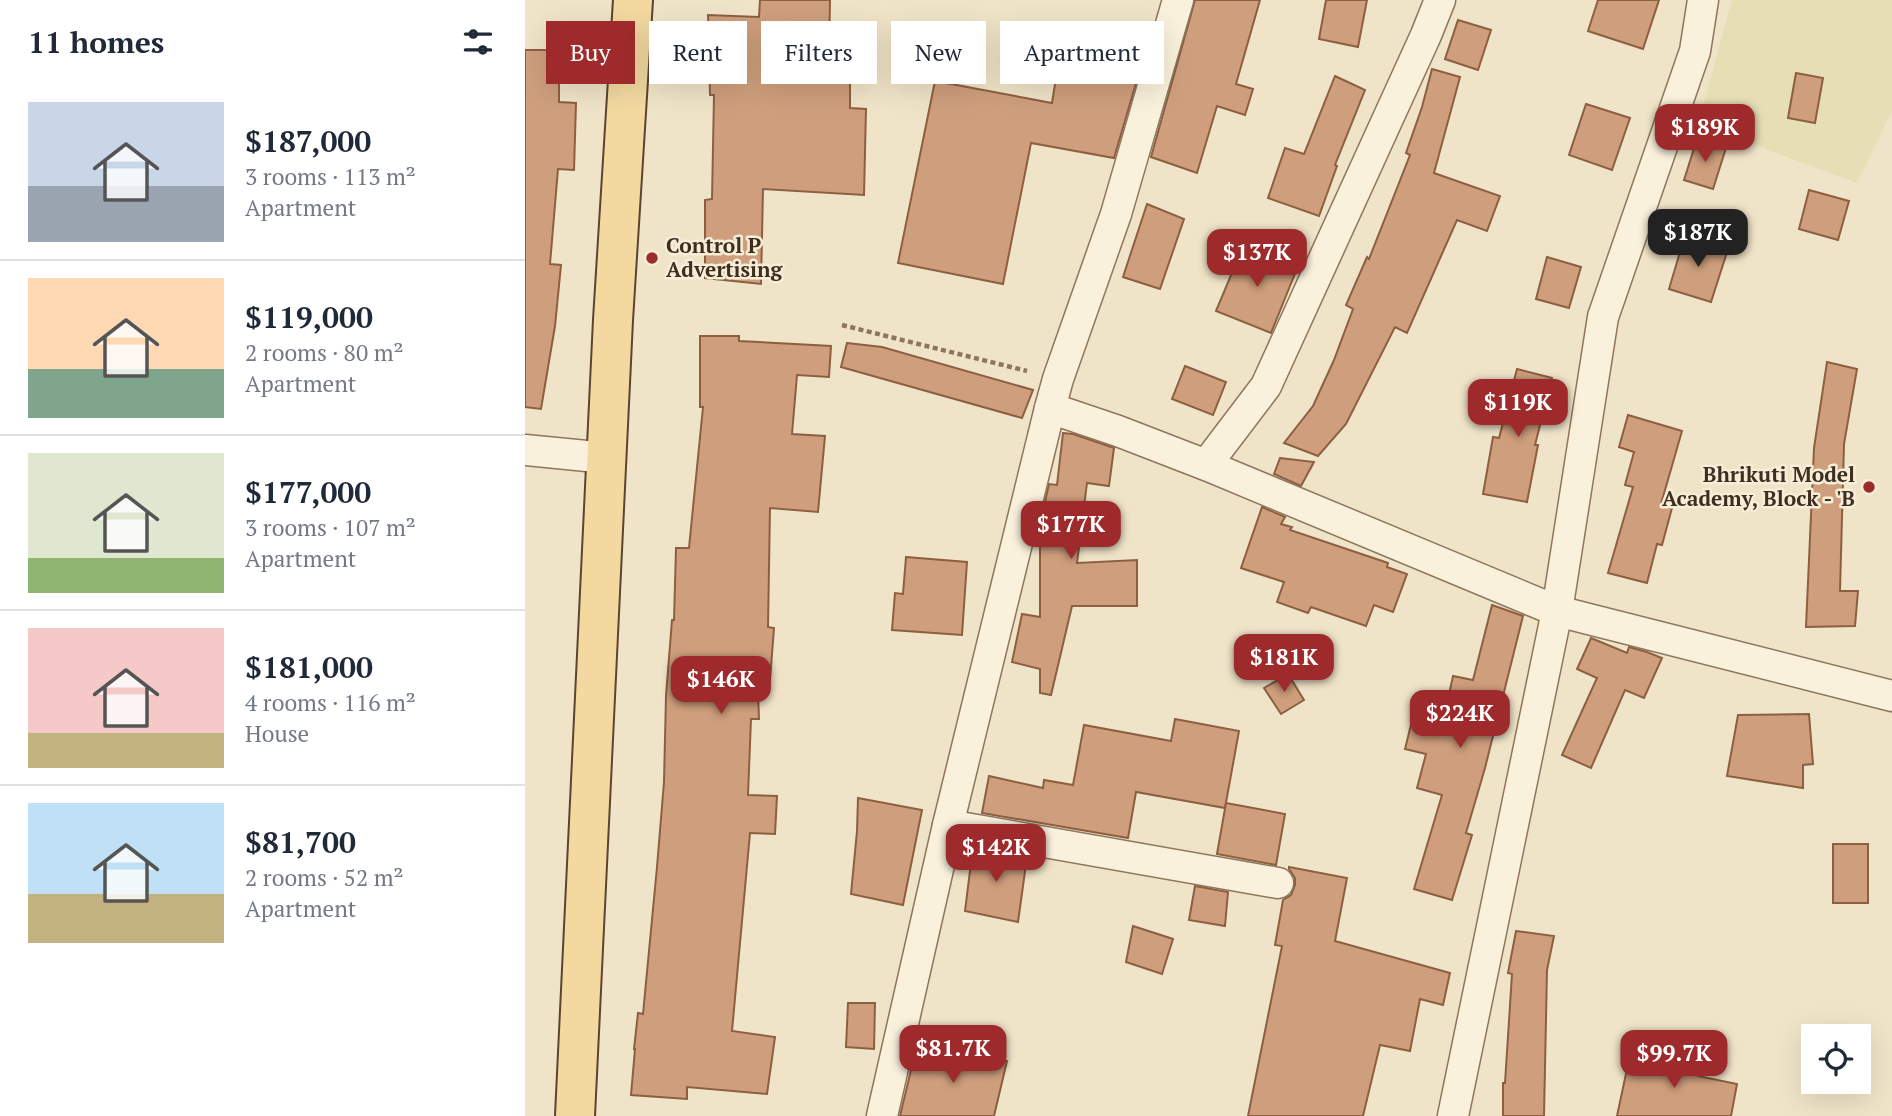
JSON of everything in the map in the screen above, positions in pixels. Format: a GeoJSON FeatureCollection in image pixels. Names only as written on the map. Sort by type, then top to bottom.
{"type":"FeatureCollection","features":[{"type":"Feature","properties":{"kind":"main road"},"geometry":{"type":"LineString","coordinates":[[575,1116],[614,306],[633,0]]}},
{"type":"Feature","properties":{"kind":"street"},"geometry":{"type":"LineString","coordinates":[[882,1116],[948,825],[1050,408],[1116,214],[1178,0]]}},
{"type":"Feature","properties":{"kind":"street"},"geometry":{"type":"LineString","coordinates":[[1206,465],[1266,386],[1440,0]]}},
{"type":"Feature","properties":{"kind":"street"},"geometry":{"type":"LineString","coordinates":[[1453,1116],[1556,611],[1603,317],[1695,51],[1703,0]]}},
{"type":"Feature","properties":{"kind":"street"},"geometry":{"type":"LineString","coordinates":[[1050,408],[1206,465],[1556,611],[1892,696]]}},
{"type":"Feature","properties":{"kind":"street"},"geometry":{"type":"LineString","coordinates":[[525,450],[607,458]]}},
{"type":"Feature","properties":{"kind":"street"},"geometry":{"type":"LineString","coordinates":[[948,825],[1278,883]]}},
{"type":"Feature","properties":{"kind":"path"},"geometry":{"type":"LineString","coordinates":[[842,325],[1058,379]]}},
{"type":"Feature","properties":{"kind":"shaded area"},"geometry":{"type":"Polygon","coordinates":[[[1732,0],[1892,0],[1892,111],[1857,183],[1698,124],[1732,0]]]}},
{"type":"Feature","properties":{"kind":"building"},"geometry":{"type":"Polygon","coordinates":[[[760,0],[830,0],[830,21],[761,21],[761,84],[850,84],[850,108],[866,109],[864,195],[763,189],[761,284],[705,278],[705,200],[712,199],[714,95],[710,95],[710,84],[747,84],[747,21],[708,21],[708,15],[759,17],[760,0]]]}},
{"type":"Feature","properties":{"kind":"building"},"geometry":{"type":"Polygon","coordinates":[[[1195,0],[1260,0],[1236,84],[1253,89],[1245,115],[1217,106],[1197,173],[1151,157],[1195,0]]]}},
{"type":"Feature","properties":{"kind":"building"},"geometry":{"type":"Polygon","coordinates":[[[1326,0],[1367,0],[1358,47],[1319,39],[1326,0]]]}},
{"type":"Feature","properties":{"kind":"building"},"geometry":{"type":"Polygon","coordinates":[[[1598,0],[1659,0],[1643,49],[1588,31],[1598,0]]]}},
{"type":"Feature","properties":{"kind":"building"},"geometry":{"type":"Polygon","coordinates":[[[1458,20],[1491,30],[1478,70],[1445,59],[1458,20]]]}},
{"type":"Feature","properties":{"kind":"building"},"geometry":{"type":"Polygon","coordinates":[[[525,50],[546,50],[546,84],[559,84],[559,102],[576,103],[574,170],[558,169],[550,264],[561,265],[555,326],[541,409],[525,407],[525,50]]]}},
{"type":"Feature","properties":{"kind":"building"},"geometry":{"type":"Polygon","coordinates":[[[1432,69],[1460,77],[1434,173],[1500,196],[1487,231],[1457,220],[1407,333],[1395,327],[1346,424],[1318,456],[1284,443],[1313,406],[1334,360],[1353,309],[1346,305],[1367,257],[1369,259],[1410,155],[1406,153],[1432,69]]]}},
{"type":"Feature","properties":{"kind":"building"},"geometry":{"type":"Polygon","coordinates":[[[1796,73],[1823,78],[1815,123],[1788,118],[1796,73]]]}},
{"type":"Feature","properties":{"kind":"building"},"geometry":{"type":"Polygon","coordinates":[[[1335,76],[1365,90],[1335,165],[1337,166],[1319,216],[1268,198],[1285,148],[1304,154],[1335,76]]]}},
{"type":"Feature","properties":{"kind":"building"},"geometry":{"type":"Polygon","coordinates":[[[934,84],[951,84],[1052,103],[1055,84],[1136,84],[1114,158],[1031,143],[1003,284],[898,263],[934,84]]]}},
{"type":"Feature","properties":{"kind":"building"},"geometry":{"type":"Polygon","coordinates":[[[1586,104],[1630,118],[1612,170],[1569,155],[1586,104]]]}},
{"type":"Feature","properties":{"kind":"building"},"geometry":{"type":"Polygon","coordinates":[[[1697,139],[1726,148],[1713,189],[1684,180],[1697,139]]]}},
{"type":"Feature","properties":{"kind":"building"},"geometry":{"type":"Polygon","coordinates":[[[1809,190],[1849,201],[1838,240],[1799,229],[1809,190]]]}},
{"type":"Feature","properties":{"kind":"building"},"geometry":{"type":"Polygon","coordinates":[[[1147,204],[1184,219],[1160,289],[1123,277],[1147,204]]]}},
{"type":"Feature","properties":{"kind":"building"},"geometry":{"type":"Polygon","coordinates":[[[1685,235],[1728,249],[1711,302],[1669,289],[1685,235]]]}},
{"type":"Feature","properties":{"kind":"building"},"geometry":{"type":"Polygon","coordinates":[[[1244,244],[1298,266],[1271,333],[1216,311],[1244,244]]]}},
{"type":"Feature","properties":{"kind":"building"},"geometry":{"type":"Polygon","coordinates":[[[1547,257],[1581,267],[1569,308],[1536,299],[1547,257]]]}},
{"type":"Feature","properties":{"kind":"building"},"geometry":{"type":"Polygon","coordinates":[[[700,336],[739,336],[739,341],[831,346],[829,377],[797,375],[792,434],[825,436],[818,512],[770,508],[768,627],[774,628],[769,693],[758,692],[759,719],[751,719],[748,795],[777,796],[775,834],[750,833],[732,1031],[775,1037],[767,1094],[687,1087],[687,1099],[631,1095],[638,1013],[643,1014],[664,782],[666,696],[674,620],[676,548],[689,548],[703,407],[700,407],[700,336]]]}},
{"type":"Feature","properties":{"kind":"building"},"geometry":{"type":"Polygon","coordinates":[[[847,343],[882,347],[1033,390],[1022,418],[841,367],[847,343]]]}},
{"type":"Feature","properties":{"kind":"building"},"geometry":{"type":"Polygon","coordinates":[[[1827,362],[1857,369],[1844,444],[1840,591],[1858,591],[1855,626],[1806,627],[1814,448],[1827,362]]]}},
{"type":"Feature","properties":{"kind":"building"},"geometry":{"type":"Polygon","coordinates":[[[1185,366],[1226,382],[1213,415],[1172,399],[1185,366]]]}},
{"type":"Feature","properties":{"kind":"building"},"geometry":{"type":"Polygon","coordinates":[[[1517,369],[1552,378],[1535,445],[1538,445],[1527,502],[1483,494],[1493,437],[1499,438],[1517,369]]]}},
{"type":"Feature","properties":{"kind":"building"},"geometry":{"type":"Polygon","coordinates":[[[1628,415],[1682,431],[1661,504],[1672,508],[1662,545],[1657,544],[1647,583],[1608,573],[1633,487],[1625,485],[1634,452],[1619,447],[1628,415]]]}},
{"type":"Feature","properties":{"kind":"building"},"geometry":{"type":"Polygon","coordinates":[[[1063,433],[1114,448],[1109,486],[1087,483],[1077,563],[1137,560],[1137,606],[1072,606],[1051,695],[1040,693],[1040,669],[1012,662],[1022,614],[1040,617],[1040,524],[1049,484],[1057,485],[1063,433]]]}},
{"type":"Feature","properties":{"kind":"building"},"geometry":{"type":"Polygon","coordinates":[[[1280,458],[1314,462],[1301,486],[1274,474],[1280,458]]]}},
{"type":"Feature","properties":{"kind":"building"},"geometry":{"type":"Polygon","coordinates":[[[1262,507],[1285,517],[1281,524],[1292,527],[1290,530],[1388,563],[1387,567],[1407,574],[1393,612],[1374,605],[1366,626],[1311,607],[1308,613],[1277,602],[1284,582],[1241,568],[1262,507]]]}},
{"type":"Feature","properties":{"kind":"building"},"geometry":{"type":"Polygon","coordinates":[[[906,557],[967,562],[962,635],[892,630],[895,593],[903,594],[906,557]]]}},
{"type":"Feature","properties":{"kind":"building"},"geometry":{"type":"Polygon","coordinates":[[[1492,605],[1523,616],[1466,833],[1472,835],[1452,900],[1414,889],[1442,795],[1417,788],[1426,754],[1405,749],[1419,692],[1448,699],[1453,676],[1473,680],[1492,605]]]}},
{"type":"Feature","properties":{"kind":"building"},"geometry":{"type":"Polygon","coordinates":[[[1591,638],[1627,653],[1629,647],[1662,658],[1644,698],[1625,690],[1591,768],[1562,755],[1597,678],[1577,669],[1591,638]]]}},
{"type":"Feature","properties":{"kind":"building"},"geometry":{"type":"Polygon","coordinates":[[[1288,674],[1304,700],[1281,714],[1264,688],[1288,674]]]}},
{"type":"Feature","properties":{"kind":"building"},"geometry":{"type":"Polygon","coordinates":[[[1809,714],[1813,764],[1803,765],[1803,788],[1727,776],[1738,715],[1809,714]]]}},
{"type":"Feature","properties":{"kind":"building"},"geometry":{"type":"Polygon","coordinates":[[[1175,719],[1239,731],[1225,808],[1136,792],[1128,838],[982,813],[989,776],[1043,788],[1044,780],[1073,785],[1084,725],[1171,741],[1175,719]]]}},
{"type":"Feature","properties":{"kind":"building"},"geometry":{"type":"Polygon","coordinates":[[[858,798],[922,810],[903,905],[851,894],[858,798]]]}},
{"type":"Feature","properties":{"kind":"building"},"geometry":{"type":"Polygon","coordinates":[[[1226,803],[1285,814],[1276,865],[1217,854],[1226,803]]]}},
{"type":"Feature","properties":{"kind":"building"},"geometry":{"type":"Polygon","coordinates":[[[1833,844],[1868,844],[1868,903],[1833,903],[1833,844]]]}},
{"type":"Feature","properties":{"kind":"building"},"geometry":{"type":"Polygon","coordinates":[[[973,847],[1027,857],[1018,922],[965,911],[973,847]]]}},
{"type":"Feature","properties":{"kind":"building"},"geometry":{"type":"Polygon","coordinates":[[[1289,867],[1347,878],[1335,941],[1450,973],[1443,1005],[1420,999],[1410,1051],[1380,1045],[1363,1116],[1248,1116],[1282,946],[1275,945],[1283,900],[1291,895],[1295,885],[1295,878],[1289,867]]]}},
{"type":"Feature","properties":{"kind":"building"},"geometry":{"type":"Polygon","coordinates":[[[1195,886],[1228,892],[1225,926],[1189,920],[1195,886]]]}},
{"type":"Feature","properties":{"kind":"building"},"geometry":{"type":"Polygon","coordinates":[[[1133,926],[1173,939],[1162,974],[1126,962],[1133,926]]]}},
{"type":"Feature","properties":{"kind":"building"},"geometry":{"type":"Polygon","coordinates":[[[1516,931],[1554,936],[1547,970],[1544,1116],[1503,1116],[1512,974],[1508,973],[1516,931]]]}},
{"type":"Feature","properties":{"kind":"building"},"geometry":{"type":"Polygon","coordinates":[[[848,1003],[875,1003],[874,1049],[846,1047],[848,1003]]]}},
{"type":"Feature","properties":{"kind":"building"},"geometry":{"type":"Polygon","coordinates":[[[916,1049],[1007,1061],[994,1116],[900,1116],[916,1049]]]}},
{"type":"Feature","properties":{"kind":"building"},"geometry":{"type":"Polygon","coordinates":[[[1646,1050],[1701,1061],[1698,1076],[1737,1084],[1731,1116],[1617,1116],[1627,1069],[1641,1072],[1646,1050]]]}},
{"type":"Feature","properties":{"kind":"place","name":"Control P Advertising"},"geometry":{"type":"Point","coordinates":[652,258]}},
{"type":"Feature","properties":{"kind":"place","name":"Bhrikuti Model Academy, Block - 'B"},"geometry":{"type":"Point","coordinates":[1869,487]}}]}
